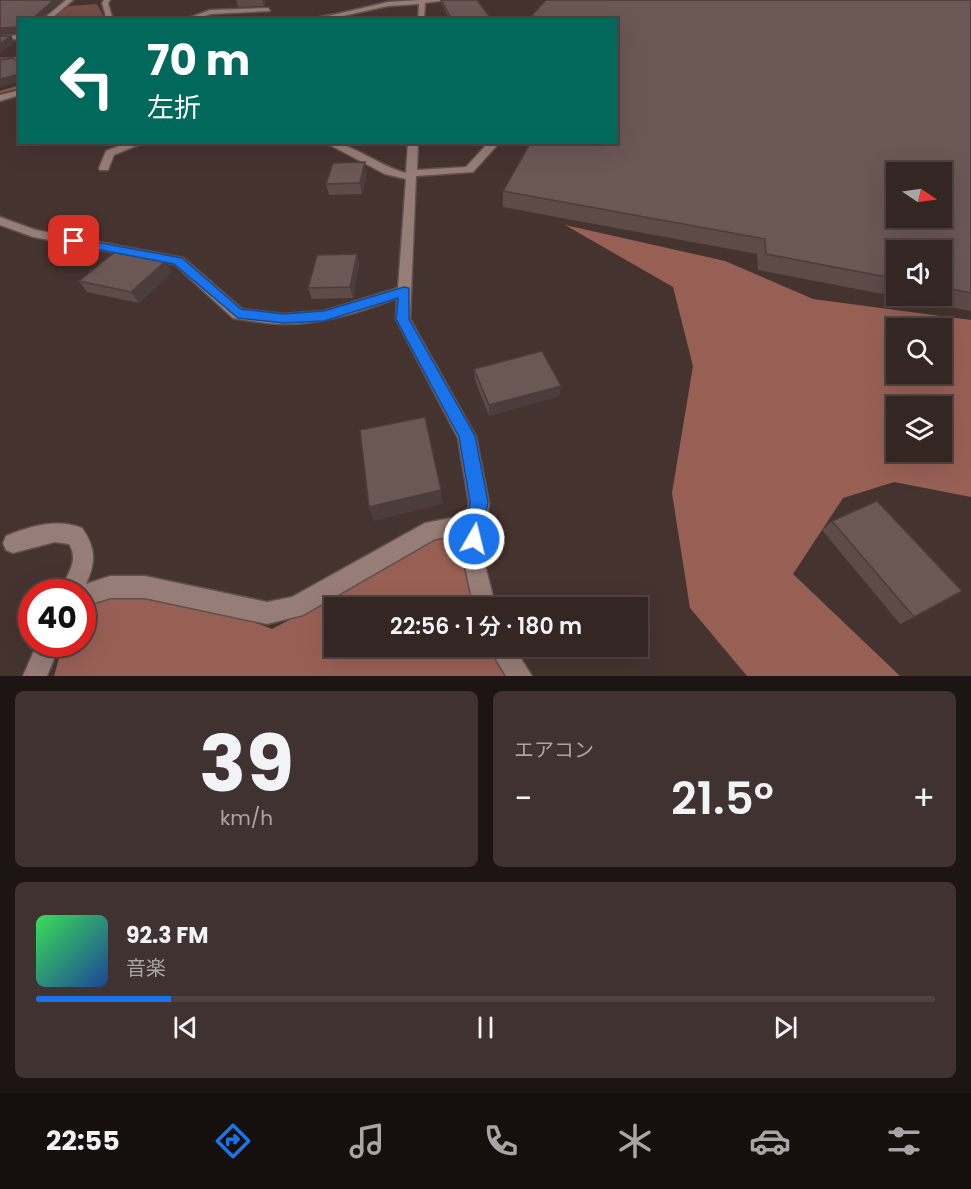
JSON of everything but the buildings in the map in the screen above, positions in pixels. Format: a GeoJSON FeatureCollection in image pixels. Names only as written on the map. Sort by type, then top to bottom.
{"type":"FeatureCollection","features":[{"type":"Feature","properties":{"kind":"street"},"geometry":{"type":"LineString","coordinates":[[48,18],[70,0]]}},
{"type":"Feature","properties":{"kind":"street"},"geometry":{"type":"LineString","coordinates":[[107,0],[105,3],[110,18]]}},
{"type":"Feature","properties":{"kind":"street"},"geometry":{"type":"LineString","coordinates":[[323,18],[388,4],[444,0]]}},
{"type":"Feature","properties":{"kind":"street"},"geometry":{"type":"LineString","coordinates":[[421,18],[422,1]]}},
{"type":"Feature","properties":{"kind":"street"},"geometry":{"type":"LineString","coordinates":[[192,18],[210,12],[268,9]]}},
{"type":"Feature","properties":{"kind":"street"},"geometry":{"type":"LineString","coordinates":[[0,38],[18,37]]}},
{"type":"Feature","properties":{"kind":"street"},"geometry":{"type":"LineString","coordinates":[[0,61],[18,60]]}},
{"type":"Feature","properties":{"kind":"street"},"geometry":{"type":"LineString","coordinates":[[0,98],[18,93]]}},
{"type":"Feature","properties":{"kind":"street"},"geometry":{"type":"LineString","coordinates":[[104,168],[111,153],[135,144]]}},
{"type":"Feature","properties":{"kind":"street"},"geometry":{"type":"LineString","coordinates":[[333,144],[388,172],[411,175],[469,170],[493,144]]}},
{"type":"Feature","properties":{"kind":"street"},"geometry":{"type":"LineString","coordinates":[[413,144],[402,319],[467,436],[479,502],[472,553],[482,597]]}},
{"type":"Feature","properties":{"kind":"street"},"geometry":{"type":"LineString","coordinates":[[0,221],[33,233],[178,261],[238,314],[283,319],[324,316],[404,291]]}},
{"type":"Feature","properties":{"kind":"street"},"geometry":{"type":"LineString","coordinates":[[96,592],[111,587],[145,587],[267,613],[295,607],[432,530],[476,524]]}},
{"type":"Feature","properties":{"kind":"street"},"geometry":{"type":"LineString","coordinates":[[13,543],[55,532],[75,535],[84,547],[86,561],[77,579]]}},
{"type":"Feature","properties":{"kind":"street"},"geometry":{"type":"LineString","coordinates":[[35,676],[43,657]]}},
{"type":"Feature","properties":{"kind":"street"},"geometry":{"type":"LineString","coordinates":[[507,657],[520,676]]}},
{"type":"Feature","properties":{"kind":"shaded area"},"geometry":{"type":"Polygon","coordinates":[[[97,4],[104,17],[52,18],[69,6],[97,4]]]}},
{"type":"Feature","properties":{"kind":"shaded area"},"geometry":{"type":"Polygon","coordinates":[[[565,225],[725,261],[813,299],[971,320],[971,497],[894,482],[843,498],[793,574],[900,676],[747,676],[690,608],[672,493],[693,366],[673,287],[565,225]]]}},
{"type":"Feature","properties":{"kind":"shaded area"},"geometry":{"type":"Polygon","coordinates":[[[476,524],[472,597],[333,597],[407,544],[476,524]]]}},
{"type":"Feature","properties":{"kind":"shaded area"},"geometry":{"type":"Polygon","coordinates":[[[96,592],[177,593],[272,629],[324,602],[324,657],[498,657],[514,676],[54,676],[59,657],[96,657],[96,592]]]}},
{"type":"Feature","properties":{"kind":"waterway"},"geometry":{"type":"LineString","coordinates":[[309,18],[407,0]]}},
{"type":"Feature","properties":{"kind":"waterway"},"geometry":{"type":"LineString","coordinates":[[0,92],[18,87]]}},
{"type":"Feature","properties":{"kind":"route"},"geometry":{"type":"LineString","coordinates":[[74,241],[178,261],[238,314],[283,319],[324,316],[350,310],[404,291],[402,319],[467,436],[479,502],[474,539]]}}]}
